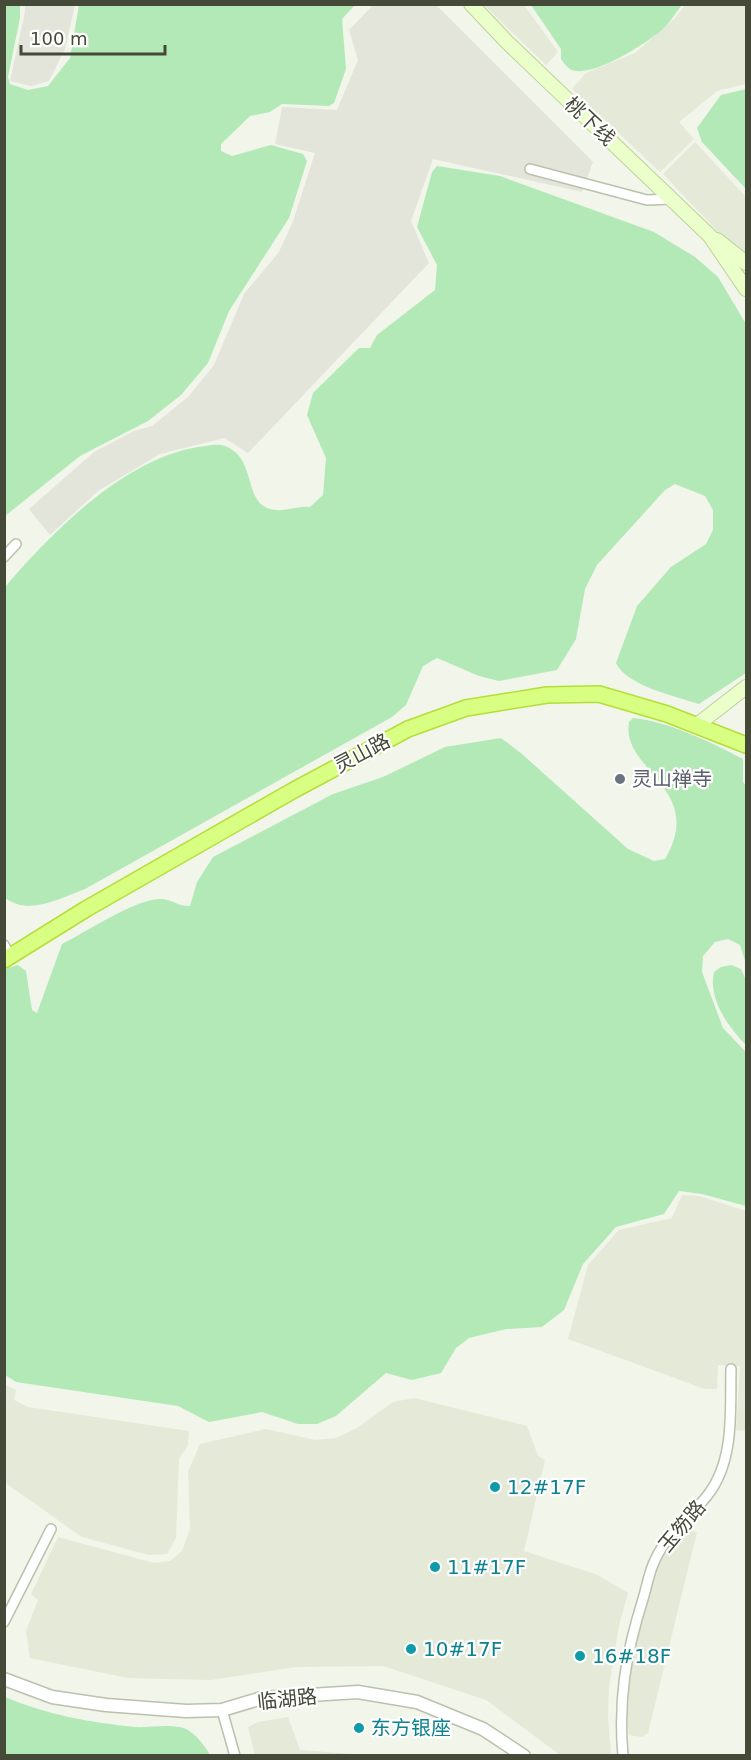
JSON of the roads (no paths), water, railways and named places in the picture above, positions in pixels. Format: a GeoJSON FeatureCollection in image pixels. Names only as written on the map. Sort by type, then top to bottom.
{"type":"FeatureCollection","features":[{"type":"Feature","properties":{"kind":"highway","name":"灵山路"},"geometry":{"type":"LineString","coordinates":[[6,954],[294,790],[430,718],[502,700],[584,693],[632,702],[747,745]]}},
{"type":"Feature","properties":{"kind":"main road","name":"桃下线"},"geometry":{"type":"LineString","coordinates":[[471,4],[507,42],[710,236]]}},
{"type":"Feature","properties":{"kind":"main road"},"geometry":{"type":"LineString","coordinates":[[710,236],[747,263]]}},
{"type":"Feature","properties":{"kind":"main road"},"geometry":{"type":"LineString","coordinates":[[710,236],[747,289]]}},
{"type":"Feature","properties":{"kind":"main road"},"geometry":{"type":"LineString","coordinates":[[697,725],[747,687]]}},
{"type":"Feature","properties":{"kind":"street"},"geometry":{"type":"LineString","coordinates":[[530,169],[647,200],[672,199]]}},
{"type":"Feature","properties":{"kind":"street"},"geometry":{"type":"LineString","coordinates":[[4,557],[16,544]]}},
{"type":"Feature","properties":{"kind":"street","name":"玉笏路"},"geometry":{"type":"LineString","coordinates":[[623,1755],[622,1683],[633,1632],[655,1559],[670,1538],[709,1494],[724,1463],[730,1433],[731,1369]]}},
{"type":"Feature","properties":{"kind":"street"},"geometry":{"type":"LineString","coordinates":[[4,1622],[51,1528]]}},
{"type":"Feature","properties":{"kind":"street","name":"临湖路"},"geometry":{"type":"LineString","coordinates":[[4,1679],[52,1697],[106,1705],[186,1711],[222,1710],[262,1698],[363,1693],[417,1702],[483,1729],[525,1755]]}},
{"type":"Feature","properties":{"kind":"street"},"geometry":{"type":"LineString","coordinates":[[222,1710],[235,1755]]}},
{"type":"Feature","properties":{"kind":"place","name":"灵山禅寺"},"geometry":{"type":"Point","coordinates":[620,779]}},
{"type":"Feature","properties":{"kind":"place","name":"12#17F"},"geometry":{"type":"Point","coordinates":[495,1487]}},
{"type":"Feature","properties":{"kind":"place","name":"11#17F"},"geometry":{"type":"Point","coordinates":[435,1567]}},
{"type":"Feature","properties":{"kind":"place","name":"10#17F"},"geometry":{"type":"Point","coordinates":[411,1649]}},
{"type":"Feature","properties":{"kind":"place","name":"16#18F"},"geometry":{"type":"Point","coordinates":[580,1656]}},
{"type":"Feature","properties":{"kind":"place","name":"东方银座"},"geometry":{"type":"Point","coordinates":[359,1728]}}]}
